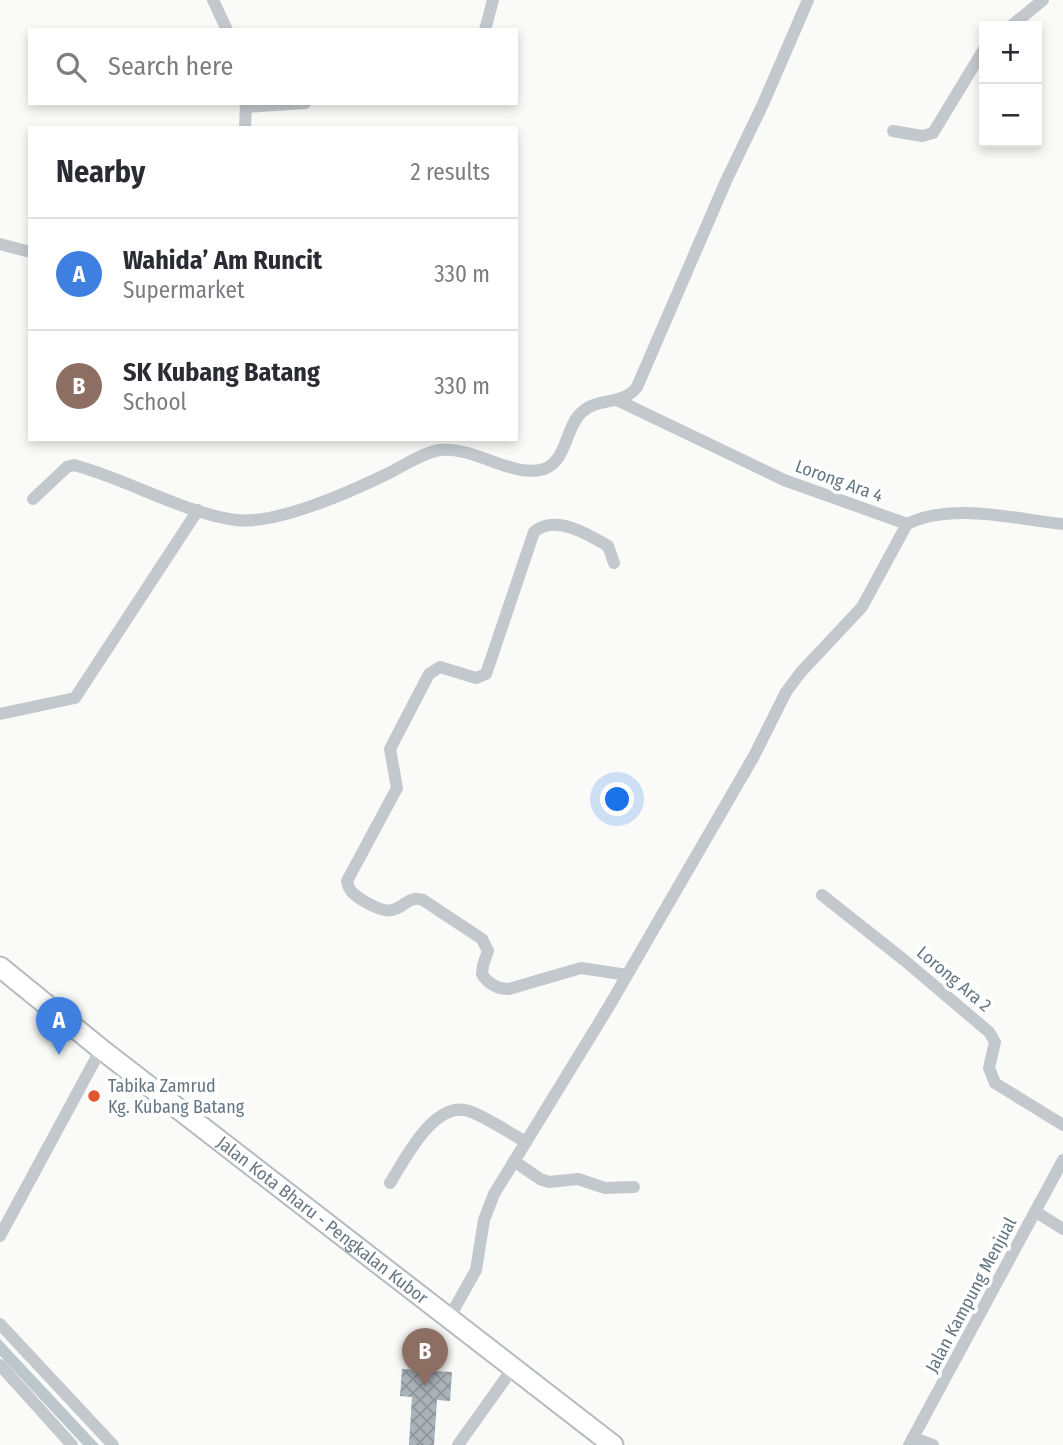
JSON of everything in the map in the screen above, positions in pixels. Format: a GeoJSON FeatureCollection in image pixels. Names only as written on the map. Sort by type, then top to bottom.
{"type":"FeatureCollection","features":[{"type":"Feature","properties":{"kind":"main road","name":"Jalan Kota Bharu - Pengkalan Kubor"},"geometry":{"type":"LineString","coordinates":[[0,967],[101,1049],[613,1445]]}},
{"type":"Feature","properties":{"kind":"street"},"geometry":{"type":"LineString","coordinates":[[213,0],[226,28]]}},
{"type":"Feature","properties":{"kind":"street"},"geometry":{"type":"LineString","coordinates":[[486,28],[493,0]]}},
{"type":"Feature","properties":{"kind":"street"},"geometry":{"type":"LineString","coordinates":[[33,499],[66,467],[74,465],[198,510],[237,520],[267,519],[355,490],[411,461],[441,450],[487,458],[522,470],[537,471],[548,468],[560,455],[583,410],[626,398],[637,387],[808,0]]}},
{"type":"Feature","properties":{"kind":"street"},"geometry":{"type":"LineString","coordinates":[[1017,21],[1043,0]]}},
{"type":"Feature","properties":{"kind":"street"},"geometry":{"type":"LineString","coordinates":[[893,131],[922,136],[933,133],[979,58]]}},
{"type":"Feature","properties":{"kind":"street"},"geometry":{"type":"LineString","coordinates":[[245,126],[246,105]]}},
{"type":"Feature","properties":{"kind":"street"},"geometry":{"type":"LineString","coordinates":[[0,244],[28,251]]}},
{"type":"Feature","properties":{"kind":"street","name":"Lorong Ara 4"},"geometry":{"type":"LineString","coordinates":[[617,400],[784,480],[907,524]]}},
{"type":"Feature","properties":{"kind":"street"},"geometry":{"type":"LineString","coordinates":[[0,714],[75,698],[198,510]]}},
{"type":"Feature","properties":{"kind":"street"},"geometry":{"type":"LineString","coordinates":[[449,1318],[476,1270],[484,1220],[514,1161],[754,755],[786,692],[862,607],[907,524],[924,516],[960,512],[1063,524]]}},
{"type":"Feature","properties":{"kind":"street"},"geometry":{"type":"LineString","coordinates":[[614,563],[608,546],[573,527],[544,527],[534,532],[486,674],[476,678],[440,667],[429,674],[390,749],[398,785],[396,791],[347,881],[354,894],[382,909],[393,910],[412,898],[420,898],[482,939],[488,951],[482,974],[488,982],[502,989],[537,982],[581,968],[626,975]]}},
{"type":"Feature","properties":{"kind":"street","name":"Lorong Ara 2"},"geometry":{"type":"LineString","coordinates":[[822,895],[989,1032],[994,1038],[995,1047],[989,1068],[995,1083],[1063,1125]]}},
{"type":"Feature","properties":{"kind":"street"},"geometry":{"type":"LineString","coordinates":[[0,1236],[101,1049]]}},
{"type":"Feature","properties":{"kind":"street"},"geometry":{"type":"LineString","coordinates":[[390,1183],[435,1119],[452,1111],[473,1113],[526,1142]]}},
{"type":"Feature","properties":{"kind":"street","name":"Jalan Kampung Menjual"},"geometry":{"type":"LineString","coordinates":[[911,1441],[1063,1160]]}},
{"type":"Feature","properties":{"kind":"street"},"geometry":{"type":"LineString","coordinates":[[514,1161],[536,1177],[549,1182],[578,1179],[608,1189],[634,1187]]}},
{"type":"Feature","properties":{"kind":"street"},"geometry":{"type":"LineString","coordinates":[[1036,1212],[1063,1229]]}},
{"type":"Feature","properties":{"kind":"street"},"geometry":{"type":"LineString","coordinates":[[0,1324],[113,1445]]}},
{"type":"Feature","properties":{"kind":"street"},"geometry":{"type":"LineString","coordinates":[[0,1365],[72,1445]]}},
{"type":"Feature","properties":{"kind":"street"},"geometry":{"type":"LineString","coordinates":[[458,1445],[513,1368]]}},
{"type":"Feature","properties":{"kind":"street"},"geometry":{"type":"LineString","coordinates":[[911,1441],[933,1445]]}},
{"type":"Feature","properties":{"kind":"shaded area"},"geometry":{"type":"Polygon","coordinates":[[[0,1339],[99,1445],[83,1445],[0,1356],[0,1339]]]}},
{"type":"Feature","properties":{"kind":"building"},"geometry":{"type":"Polygon","coordinates":[[[402,1369],[452,1372],[450,1401],[437,1400],[434,1445],[409,1445],[412,1397],[400,1396],[402,1369]]]}},
{"type":"Feature","properties":{"kind":"place","name":"Wahida’ Am Runcit"},"geometry":{"type":"Point","coordinates":[59,1055]}},
{"type":"Feature","properties":{"kind":"place","name":"Tabika Zamrud Kg. Kubang Batang"},"geometry":{"type":"Point","coordinates":[94,1096]}},
{"type":"Feature","properties":{"kind":"place","name":"SK Kubang Batang"},"geometry":{"type":"Point","coordinates":[425,1386]}}]}
